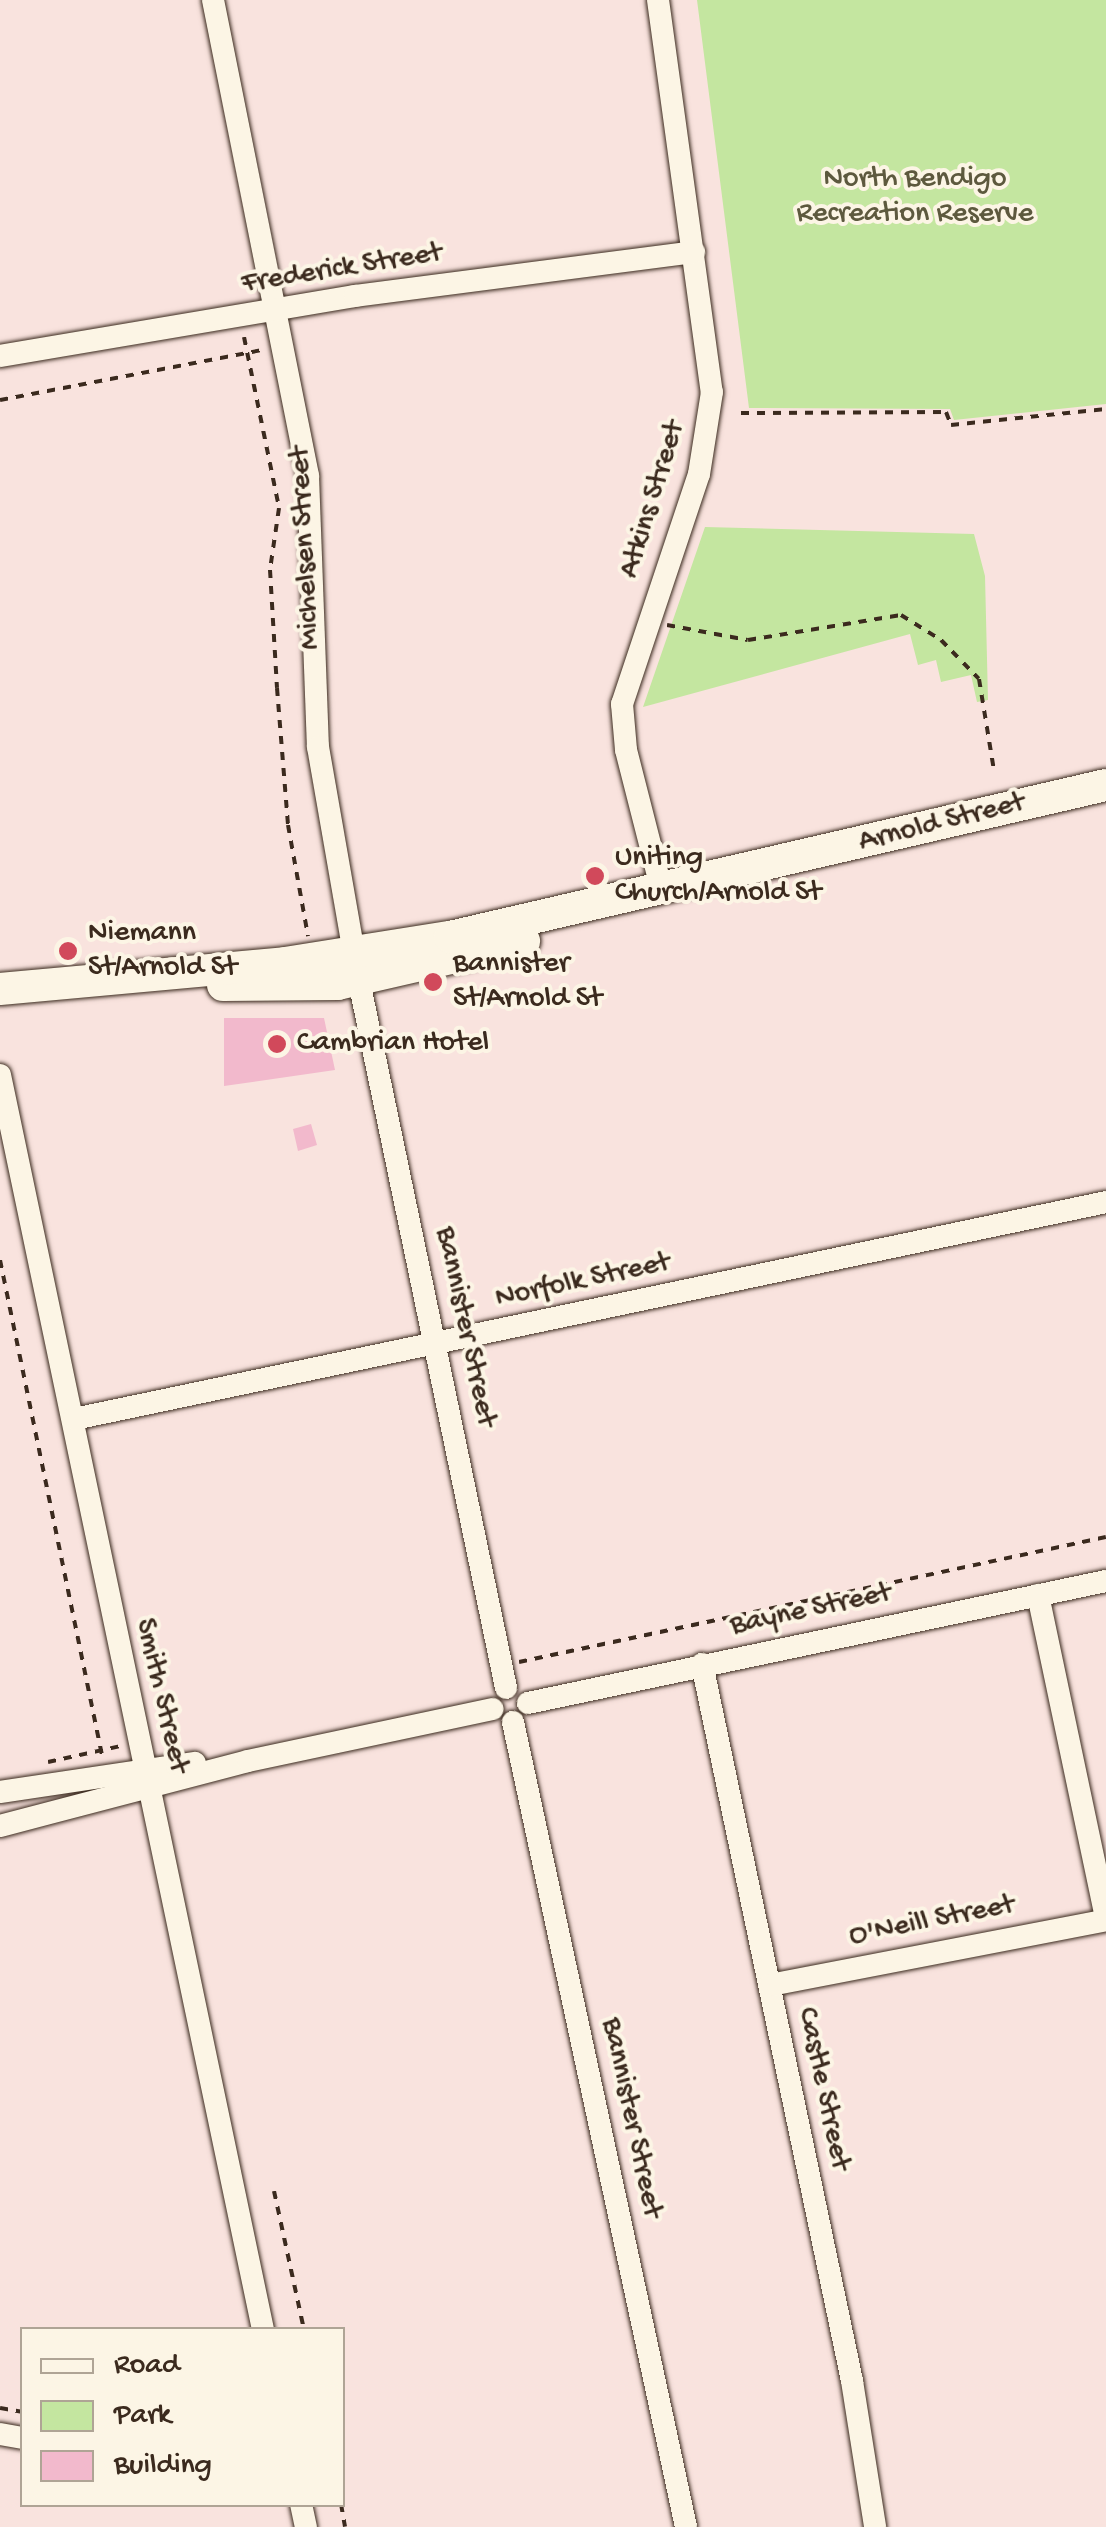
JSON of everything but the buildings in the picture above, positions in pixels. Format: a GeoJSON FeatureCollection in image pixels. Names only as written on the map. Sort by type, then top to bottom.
{"type":"FeatureCollection","features":[{"type":"Feature","properties":{"kind":"main road","name":"Arnold Street"},"geometry":{"type":"LineString","coordinates":[[0,989],[356,967],[1106,784]]}},
{"type":"Feature","properties":{"kind":"street","name":"Michelsen Street"},"geometry":{"type":"LineString","coordinates":[[213,0],[278,308],[308,476],[318,748],[356,967]]}},
{"type":"Feature","properties":{"kind":"street","name":"Atkins Street"},"geometry":{"type":"LineString","coordinates":[[658,0],[709,354],[710,425],[625,686],[622,720],[662,892]]}},
{"type":"Feature","properties":{"kind":"street","name":"Frederick Street"},"geometry":{"type":"LineString","coordinates":[[0,356],[278,308],[694,252]]}},
{"type":"Feature","properties":{"kind":"street","name":"Bannister Street"},"geometry":{"type":"LineString","coordinates":[[356,967],[438,1344],[506,1688]]}},
{"type":"Feature","properties":{"kind":"street","name":"Smith Street"},"geometry":{"type":"LineString","coordinates":[[0,1076],[262,2327]]}},
{"type":"Feature","properties":{"kind":"street","name":"Norfolk Street"},"geometry":{"type":"LineString","coordinates":[[74,1419],[1106,1202]]}},
{"type":"Feature","properties":{"kind":"street","name":"Bayne Street"},"geometry":{"type":"LineString","coordinates":[[528,1702],[1106,1580]]}},
{"type":"Feature","properties":{"kind":"street"},"geometry":{"type":"LineString","coordinates":[[1038,1595],[1106,1919]]}},
{"type":"Feature","properties":{"kind":"street","name":"Castle Street"},"geometry":{"type":"LineString","coordinates":[[702,1664],[852,2380],[875,2527]]}},
{"type":"Feature","properties":{"kind":"street"},"geometry":{"type":"LineString","coordinates":[[0,1792],[148,1779],[503,1716],[528,1702],[519,1689],[506,1688],[503,1716]]}},
{"type":"Feature","properties":{"kind":"street","name":"Bannister Street"},"geometry":{"type":"LineString","coordinates":[[503,1716],[686,2527]]}},
{"type":"Feature","properties":{"kind":"street"},"geometry":{"type":"LineString","coordinates":[[0,1826],[148,1779]]}},
{"type":"Feature","properties":{"kind":"street","name":"O'Neill Street"},"geometry":{"type":"LineString","coordinates":[[770,1985],[1106,1919]]}},
{"type":"Feature","properties":{"kind":"path"},"geometry":{"type":"LineString","coordinates":[[243,332],[279,508],[270,570],[277,688],[288,826],[311,945]]}},
{"type":"Feature","properties":{"kind":"path"},"geometry":{"type":"LineString","coordinates":[[0,400],[268,349]]}},
{"type":"Feature","properties":{"kind":"path"},"geometry":{"type":"LineString","coordinates":[[741,413],[946,412],[951,424],[1106,409]]}},
{"type":"Feature","properties":{"kind":"path"},"geometry":{"type":"LineString","coordinates":[[648,619],[748,640],[901,615],[941,640],[978,680],[994,771]]}},
{"type":"Feature","properties":{"kind":"path"},"geometry":{"type":"LineString","coordinates":[[0,1260],[105,1769]]}},
{"type":"Feature","properties":{"kind":"path"},"geometry":{"type":"LineString","coordinates":[[516,1663],[1106,1537]]}},
{"type":"Feature","properties":{"kind":"path"},"geometry":{"type":"LineString","coordinates":[[34,1766],[131,1744]]}},
{"type":"Feature","properties":{"kind":"path"},"geometry":{"type":"LineString","coordinates":[[274,2191],[303,2327]]}},
{"type":"Feature","properties":{"kind":"green space","name":"North Bendigo Recreation Reserve"},"geometry":{"type":"Polygon","coordinates":[[[697,0],[1106,0],[1106,404],[954,420],[950,409],[749,408],[697,0]]]}},
{"type":"Feature","properties":{"kind":"green space"},"geometry":{"type":"Polygon","coordinates":[[[705,527],[974,534],[985,576],[988,700],[977,702],[971,675],[941,682],[936,660],[918,665],[910,634],[643,707],[705,527]]]}},
{"type":"Feature","properties":{"kind":"place","name":"Uniting Church/Arnold St"},"geometry":{"type":"Point","coordinates":[595,876]}},
{"type":"Feature","properties":{"kind":"place","name":"Niemann St/Arnold St"},"geometry":{"type":"Point","coordinates":[68,951]}},
{"type":"Feature","properties":{"kind":"place","name":"Bannister St/Arnold St"},"geometry":{"type":"Point","coordinates":[433,982]}},
{"type":"Feature","properties":{"kind":"place","name":"Cambrian Hotel"},"geometry":{"type":"Point","coordinates":[277,1044]}}]}
